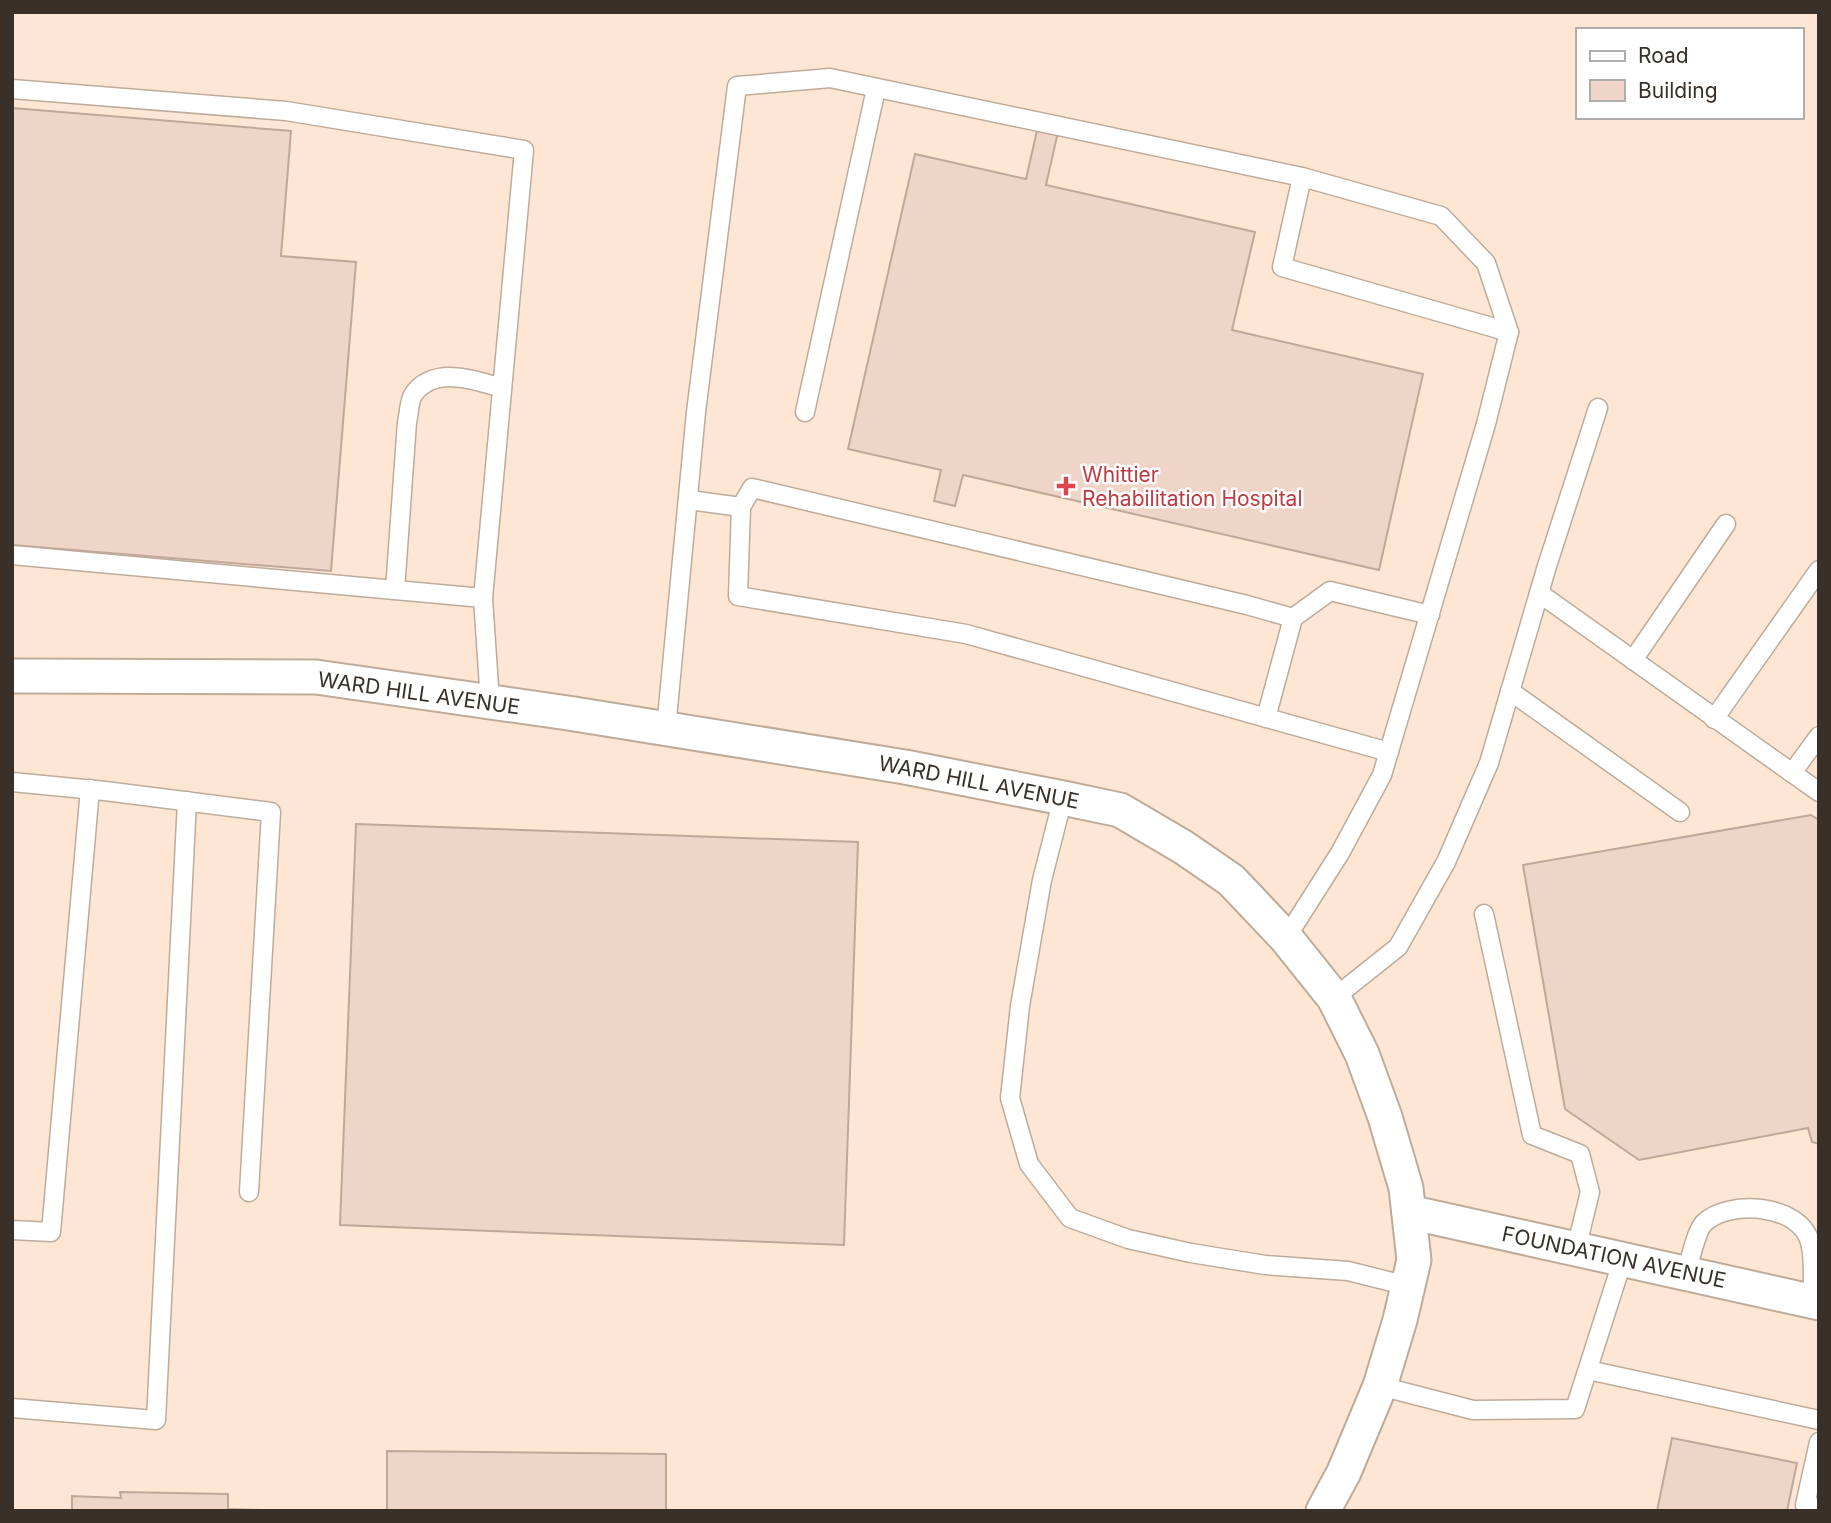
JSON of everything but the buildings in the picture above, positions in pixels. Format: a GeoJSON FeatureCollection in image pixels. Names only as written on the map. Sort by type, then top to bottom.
{"type":"FeatureCollection","features":[{"type":"Feature","properties":{"kind":"street","name":"WARD HILL AVENUE"},"geometry":{"type":"LineString","coordinates":[[12,676],[316,677],[490,702],[905,767],[1063,798],[1119,810],[1183,847],[1231,880],[1286,938],[1334,998],[1362,1054],[1385,1117],[1406,1188],[1414,1259],[1408,1286],[1381,1386],[1344,1472],[1323,1511]]}},
{"type":"Feature","properties":{"kind":"street","name":"FOUNDATION AVENUE"},"geometry":{"type":"LineString","coordinates":[[1409,1212],[1816,1302]]}},
{"type":"Feature","properties":{"kind":"lane"},"geometry":{"type":"LineString","coordinates":[[666,729],[696,412],[737,86],[830,78],[1302,177],[1441,215],[1486,263],[1509,332],[1486,424],[1382,775],[1340,853],[1286,938]]}},
{"type":"Feature","properties":{"kind":"lane"},"geometry":{"type":"LineString","coordinates":[[12,89],[286,111],[524,150],[483,598],[490,702]]}},
{"type":"Feature","properties":{"kind":"lane"},"geometry":{"type":"LineString","coordinates":[[806,412],[876,89]]}},
{"type":"Feature","properties":{"kind":"lane"},"geometry":{"type":"LineString","coordinates":[[1302,177],[1282,267],[1509,332]]}},
{"type":"Feature","properties":{"kind":"lane"},"geometry":{"type":"LineString","coordinates":[[395,590],[407,422],[413,395],[428,383],[444,377],[466,377],[502,388]]}},
{"type":"Feature","properties":{"kind":"lane"},"geometry":{"type":"LineString","coordinates":[[1334,998],[1398,947],[1446,862],[1489,763],[1539,593],[1598,408]]}},
{"type":"Feature","properties":{"kind":"lane"},"geometry":{"type":"LineString","coordinates":[[1293,618],[752,488],[741,507],[738,596],[966,634],[1389,752]]}},
{"type":"Feature","properties":{"kind":"lane"},"geometry":{"type":"LineString","coordinates":[[689,500],[741,507]]}},
{"type":"Feature","properties":{"kind":"lane"},"geometry":{"type":"LineString","coordinates":[[1633,660],[1726,524]]}},
{"type":"Feature","properties":{"kind":"lane"},"geometry":{"type":"LineString","coordinates":[[12,555],[483,598]]}},
{"type":"Feature","properties":{"kind":"lane"},"geometry":{"type":"LineString","coordinates":[[1714,719],[1819,570]]}},
{"type":"Feature","properties":{"kind":"lane"},"geometry":{"type":"LineString","coordinates":[[1266,718],[1293,618],[1330,591],[1430,615]]}},
{"type":"Feature","properties":{"kind":"lane"},"geometry":{"type":"LineString","coordinates":[[1539,593],[1819,792]]}},
{"type":"Feature","properties":{"kind":"lane"},"geometry":{"type":"LineString","coordinates":[[1510,691],[1680,812]]}},
{"type":"Feature","properties":{"kind":"lane"},"geometry":{"type":"LineString","coordinates":[[1792,773],[1819,736]]}},
{"type":"Feature","properties":{"kind":"lane"},"geometry":{"type":"LineString","coordinates":[[12,782],[271,812],[249,1192]]}},
{"type":"Feature","properties":{"kind":"lane"},"geometry":{"type":"LineString","coordinates":[[12,1230],[51,1232],[90,789]]}},
{"type":"Feature","properties":{"kind":"lane"},"geometry":{"type":"LineString","coordinates":[[1063,798],[1042,880],[1020,1006],[1010,1098],[1029,1164],[1070,1218],[1128,1239],[1265,1265],[1348,1271],[1408,1286]]}},
{"type":"Feature","properties":{"kind":"lane"},"geometry":{"type":"LineString","coordinates":[[12,1408],[156,1420],[187,801]]}},
{"type":"Feature","properties":{"kind":"lane"},"geometry":{"type":"LineString","coordinates":[[1484,914],[1532,1135],[1580,1154],[1590,1192],[1576,1250]]}},
{"type":"Feature","properties":{"kind":"lane"},"geometry":{"type":"LineString","coordinates":[[1686,1273],[1702,1225],[1718,1212],[1731,1209],[1767,1210],[1790,1216],[1803,1226],[1810,1242],[1816,1302]]}},
{"type":"Feature","properties":{"kind":"lane"},"geometry":{"type":"LineString","coordinates":[[1381,1386],[1473,1410],[1575,1409],[1623,1259]]}},
{"type":"Feature","properties":{"kind":"lane"},"geometry":{"type":"LineString","coordinates":[[1588,1370],[1819,1420]]}},
{"type":"Feature","properties":{"kind":"lane"},"geometry":{"type":"LineString","coordinates":[[1819,1442],[1805,1505],[1819,1508]]}},
{"type":"Feature","properties":{"kind":"shaded area"},"geometry":{"type":"Polygon","coordinates":[[[12,12],[1819,12],[1819,1511],[12,1511],[12,12]]]}},
{"type":"Feature","properties":{"kind":"place","name":"Whittier Rehabilitation Hospital"},"geometry":{"type":"Point","coordinates":[1066,486]}}]}
